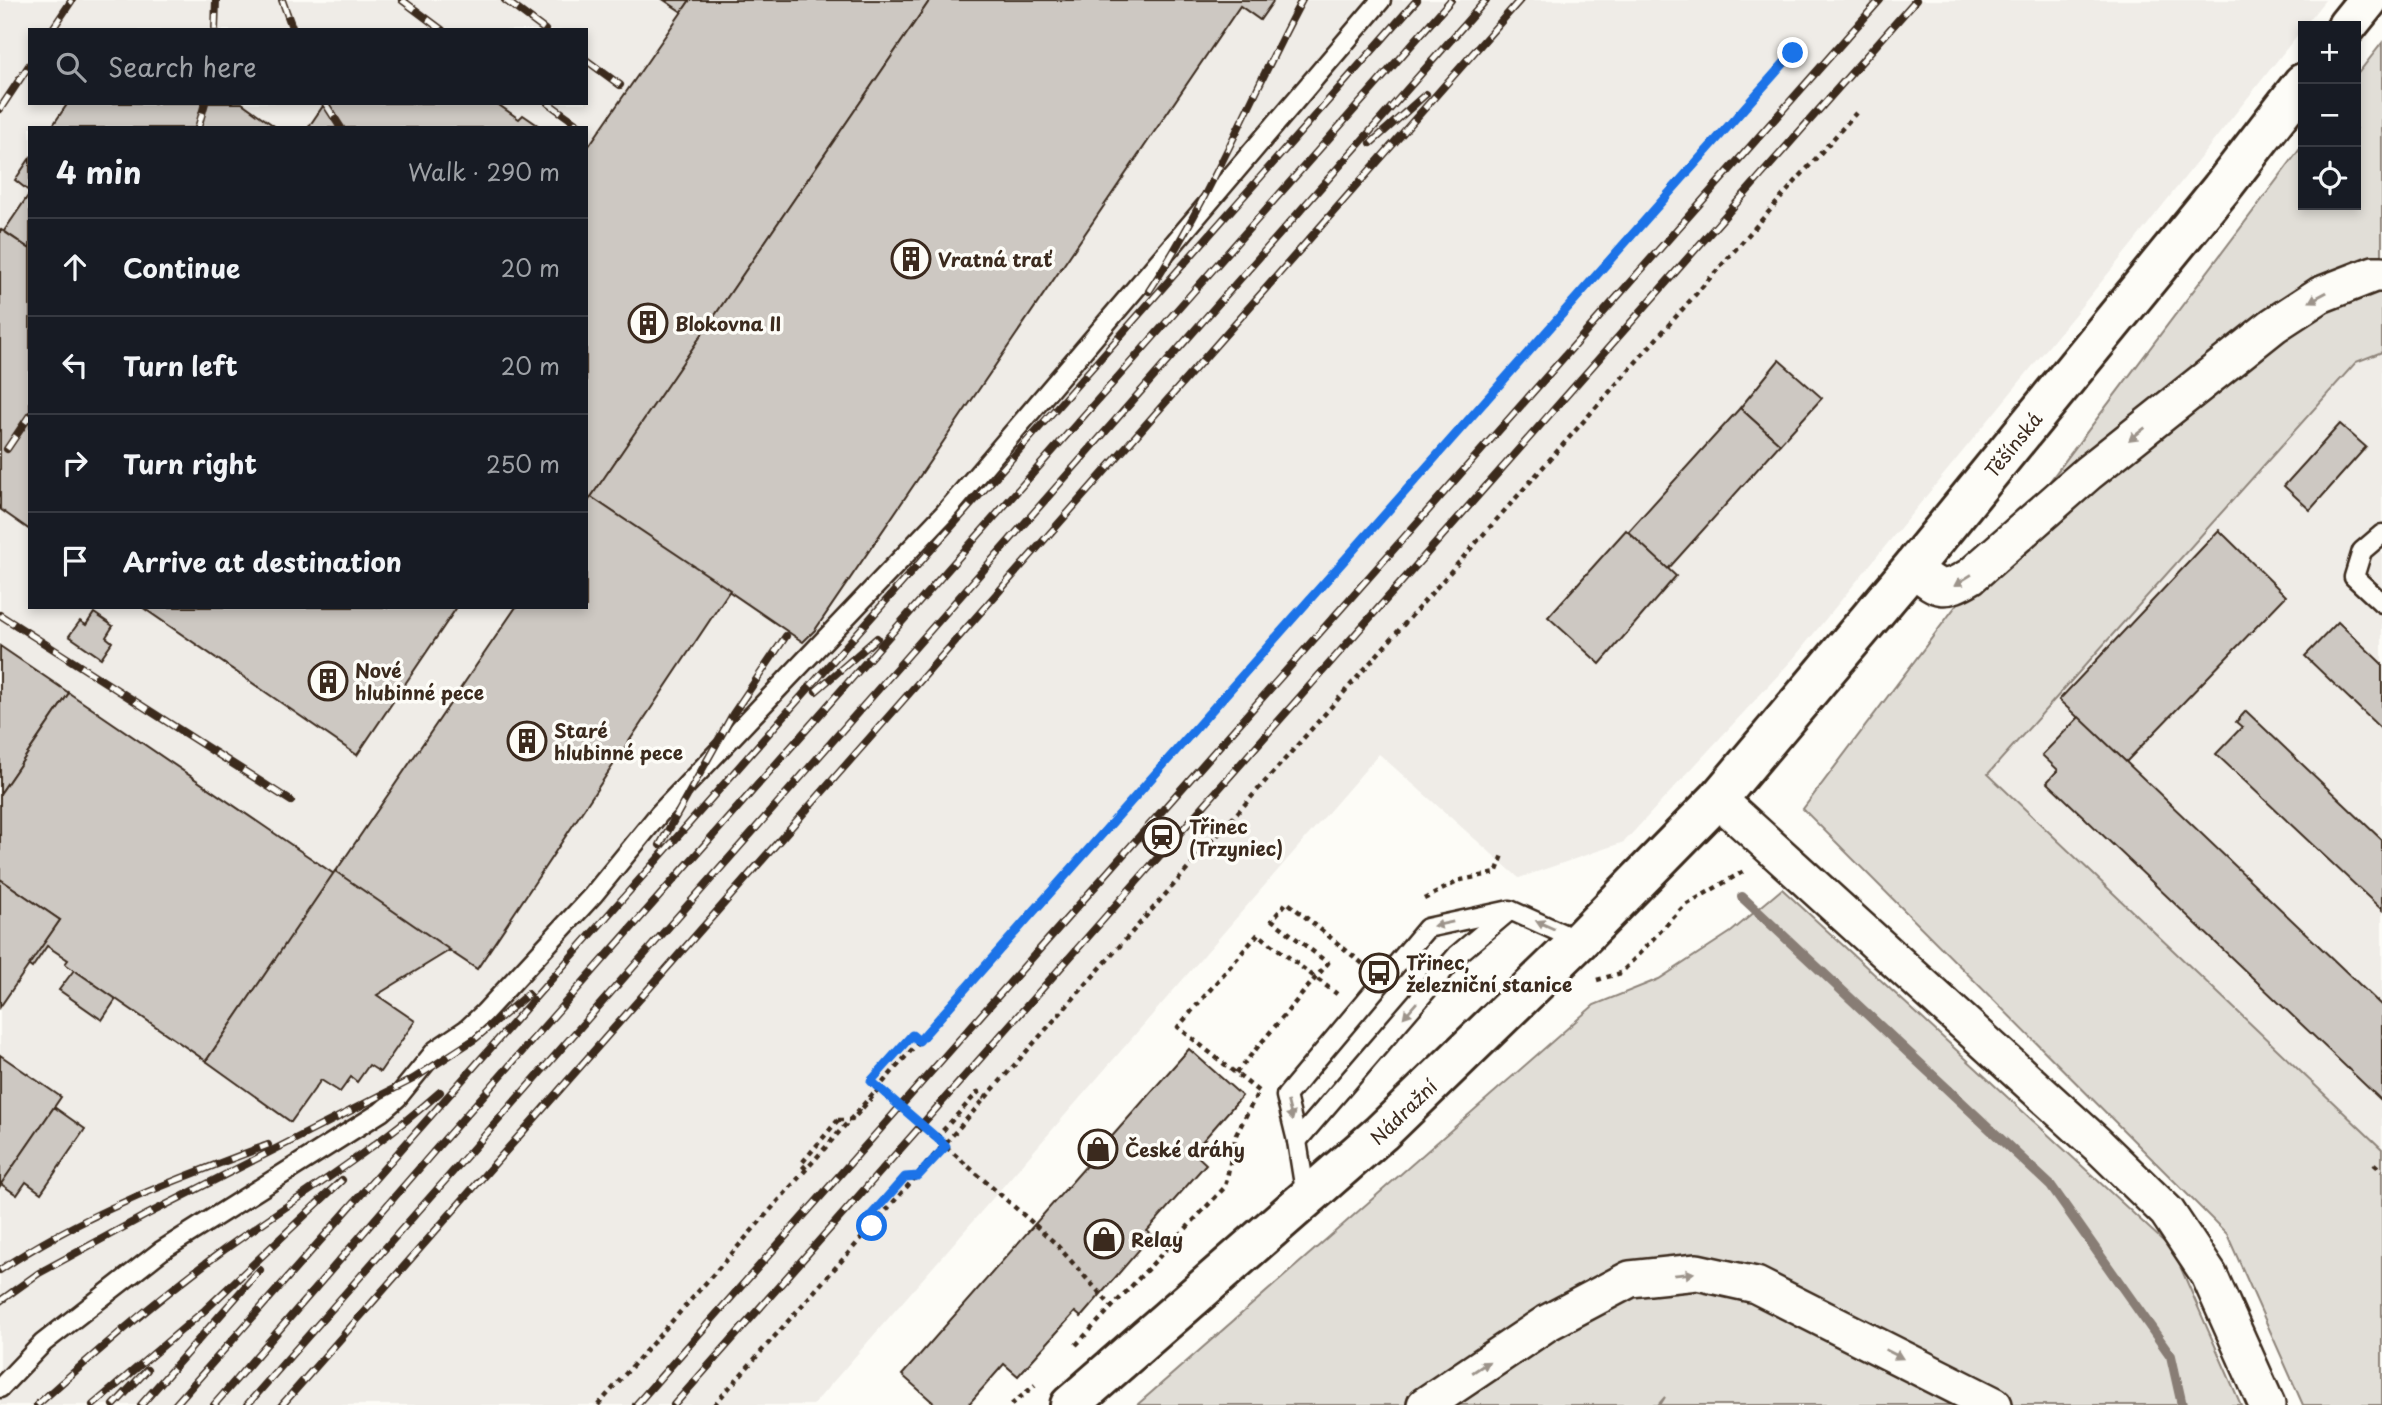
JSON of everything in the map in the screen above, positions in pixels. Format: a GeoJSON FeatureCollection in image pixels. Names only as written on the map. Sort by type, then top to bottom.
{"type":"FeatureCollection","features":[{"type":"Feature","properties":{"kind":"main road"},"geometry":{"type":"LineString","coordinates":[[2351,21],[2368,0]]}},
{"type":"Feature","properties":{"kind":"main road","name":"Těšínská"},"geometry":{"type":"LineString","coordinates":[[1717,799],[1912,568],[2221,189],[2302,84]]}},
{"type":"Feature","properties":{"kind":"main road","name":"Nádražní"},"geometry":{"type":"LineString","coordinates":[[1070,1405],[1381,1133],[1579,941],[1717,799]]}},
{"type":"Feature","properties":{"kind":"street"},"geometry":{"type":"LineString","coordinates":[[1912,568],[1936,587],[1953,587],[1971,576],[2088,472],[2274,325],[2320,295],[2374,274],[2382,274]]}},
{"type":"Feature","properties":{"kind":"street"},"geometry":{"type":"LineString","coordinates":[[1717,799],[2097,1144],[2167,1212],[2209,1276],[2267,1405]]}},
{"type":"Feature","properties":{"kind":"street"},"geometry":{"type":"LineString","coordinates":[[1424,1405],[1547,1323],[1630,1279],[1697,1272],[1756,1285],[1994,1405]]}},
{"type":"Feature","properties":{"kind":"lane"},"geometry":{"type":"LineString","coordinates":[[0,1388],[43,1343],[161,1251],[381,1112],[397,1098],[436,1050],[467,1029],[484,1013],[593,895],[659,814],[943,515],[1381,0]]}},
{"type":"Feature","properties":{"kind":"lane"},"geometry":{"type":"LineString","coordinates":[[2382,534],[2362,551],[2354,577],[2382,603]]}},
{"type":"Feature","properties":{"kind":"lane"},"geometry":{"type":"LineString","coordinates":[[1306,1197],[1286,1096],[1427,928],[1510,910],[1579,941]]}},
{"type":"Feature","properties":{"kind":"lane"},"geometry":{"type":"LineString","coordinates":[[1297,1141],[1457,955],[1510,910]]}},
{"type":"Feature","properties":{"kind":"path"},"geometry":{"type":"LineString","coordinates":[[598,1405],[1793,53]]}},
{"type":"Feature","properties":{"kind":"path"},"geometry":{"type":"LineString","coordinates":[[714,1405],[1856,113]]}},
{"type":"Feature","properties":{"kind":"path"},"geometry":{"type":"LineString","coordinates":[[1587,983],[1621,973],[1684,906],[1777,852]]}},
{"type":"Feature","properties":{"kind":"path"},"geometry":{"type":"LineString","coordinates":[[1236,1073],[1328,963],[1272,920],[1287,902],[1366,966]]}},
{"type":"Feature","properties":{"kind":"path"},"geometry":{"type":"LineString","coordinates":[[1258,1091],[1178,1027],[1258,934],[1340,997]]}},
{"type":"Feature","properties":{"kind":"path"},"geometry":{"type":"LineString","coordinates":[[919,1041],[912,1035],[871,1081],[1055,1243],[1113,1308],[1225,1187],[1236,1135],[1258,1091],[1266,1082]]}},
{"type":"Feature","properties":{"kind":"path"},"geometry":{"type":"LineString","coordinates":[[806,1169],[801,1164],[838,1120],[852,1120],[880,1088]]}},
{"type":"Feature","properties":{"kind":"path"},"geometry":{"type":"LineString","coordinates":[[936,1138],[978,1092],[985,1099]]}},
{"type":"Feature","properties":{"kind":"path"},"geometry":{"type":"LineString","coordinates":[[872,1226],[866,1221],[905,1177],[918,1176],[946,1146]]}},
{"type":"Feature","properties":{"kind":"path"},"geometry":{"type":"LineString","coordinates":[[2374,1164],[2382,1171]]}},
{"type":"Feature","properties":{"kind":"shaded area"},"geometry":{"type":"Polygon","coordinates":[[[0,0],[2325,0],[2308,21],[2298,21],[2298,34],[2129,248],[1793,659],[1624,842],[1519,878],[1379,754],[813,1405],[0,1405],[0,0]]]}},
{"type":"Feature","properties":{"kind":"shaded area"},"geometry":{"type":"Polygon","coordinates":[[[2382,43],[2382,352],[2356,362],[1988,774],[2382,1149],[2382,1405],[2303,1405],[2227,1234],[1803,809],[2298,152],[2298,210],[2361,210],[2361,70],[2382,43]]]}},
{"type":"Feature","properties":{"kind":"shaded area"},"geometry":{"type":"Polygon","coordinates":[[[2382,352],[2382,1149],[1988,774],[2356,362],[2382,352]]]}},
{"type":"Feature","properties":{"kind":"shaded area"},"geometry":{"type":"Polygon","coordinates":[[[1782,889],[2173,1250],[2241,1405],[1660,1405],[1665,1397],[1658,1405],[1137,1405],[1594,1005],[1659,979],[1731,932],[1782,889]]]}},
{"type":"Feature","properties":{"kind":"building"},"geometry":{"type":"Polygon","coordinates":[[[664,0],[690,0],[682,12],[664,0]]]}},
{"type":"Feature","properties":{"kind":"building","name":"Blokovna II"},"geometry":{"type":"Polygon","coordinates":[[[690,0],[930,0],[588,502],[588,147],[690,0]]]}},
{"type":"Feature","properties":{"kind":"building","name":"Vratná trať"},"geometry":{"type":"Polygon","coordinates":[[[930,0],[1274,0],[1260,20],[1240,6],[815,630],[803,642],[591,497],[930,0]]]}},
{"type":"Feature","properties":{"kind":"building"},"geometry":{"type":"Polygon","coordinates":[[[67,105],[245,105],[274,126],[52,126],[67,105]]]}},
{"type":"Feature","properties":{"kind":"building"},"geometry":{"type":"Polygon","coordinates":[[[324,105],[499,105],[519,119],[523,115],[539,126],[309,126],[324,105]]]}},
{"type":"Feature","properties":{"kind":"building"},"geometry":{"type":"Polygon","coordinates":[[[28,161],[28,190],[15,180],[28,161]]]}},
{"type":"Feature","properties":{"kind":"building"},"geometry":{"type":"Polygon","coordinates":[[[28,196],[28,248],[4,231],[28,196]]]}},
{"type":"Feature","properties":{"kind":"building"},"geometry":{"type":"Polygon","coordinates":[[[0,229],[28,248],[28,529],[0,509],[0,229]]]}},
{"type":"Feature","properties":{"kind":"building"},"geometry":{"type":"Polygon","coordinates":[[[1779,360],[1822,398],[1780,444],[1740,408],[1779,360]]]}},
{"type":"Feature","properties":{"kind":"building"},"geometry":{"type":"Polygon","coordinates":[[[1740,408],[1780,444],[1668,569],[1628,532],[1740,408]]]}},
{"type":"Feature","properties":{"kind":"building"},"geometry":{"type":"Polygon","coordinates":[[[2340,424],[2366,447],[2310,510],[2284,486],[2340,424]]]}},
{"type":"Feature","properties":{"kind":"building","name":"Staré hlubinné pece"},"geometry":{"type":"Polygon","coordinates":[[[591,497],[730,590],[477,969],[334,874],[515,609],[588,609],[588,502],[591,497]]]}},
{"type":"Feature","properties":{"kind":"building"},"geometry":{"type":"Polygon","coordinates":[[[1626,530],[1676,576],[1600,664],[1548,617],[1626,530]]]}},
{"type":"Feature","properties":{"kind":"building"},"geometry":{"type":"Polygon","coordinates":[[[2219,530],[2286,596],[2126,762],[2059,700],[2219,530]]]}},
{"type":"Feature","properties":{"kind":"building","name":"Nové hlubinné pece"},"geometry":{"type":"Polygon","coordinates":[[[145,609],[456,609],[357,755],[145,609]]]}},
{"type":"Feature","properties":{"kind":"building"},"geometry":{"type":"Polygon","coordinates":[[[94,613],[113,626],[106,637],[112,642],[101,658],[69,636],[80,621],[86,625],[94,613]]]}},
{"type":"Feature","properties":{"kind":"building"},"geometry":{"type":"Polygon","coordinates":[[[2338,622],[2382,664],[2382,730],[2305,656],[2338,622]]]}},
{"type":"Feature","properties":{"kind":"building"},"geometry":{"type":"Polygon","coordinates":[[[0,646],[69,693],[0,794],[0,646]]]}},
{"type":"Feature","properties":{"kind":"building"},"geometry":{"type":"Polygon","coordinates":[[[69,693],[334,874],[206,1061],[65,964],[68,960],[47,946],[32,968],[28,965],[60,920],[0,879],[0,794],[69,693]]]}},
{"type":"Feature","properties":{"kind":"building"},"geometry":{"type":"Polygon","coordinates":[[[2246,711],[2382,840],[2382,910],[2216,754],[2242,727],[2236,722],[2246,711]]]}},
{"type":"Feature","properties":{"kind":"building"},"geometry":{"type":"Polygon","coordinates":[[[2079,717],[2382,1006],[2382,1101],[2047,782],[2058,770],[2042,755],[2079,717]]]}},
{"type":"Feature","properties":{"kind":"building"},"geometry":{"type":"Polygon","coordinates":[[[335,871],[450,950],[377,995],[415,1021],[380,1072],[369,1065],[357,1082],[351,1077],[340,1092],[321,1080],[291,1122],[206,1061],[335,871]]]}},
{"type":"Feature","properties":{"kind":"building"},"geometry":{"type":"Polygon","coordinates":[[[0,879],[60,920],[0,1007],[0,879]]]}},
{"type":"Feature","properties":{"kind":"building"},"geometry":{"type":"Polygon","coordinates":[[[74,970],[116,999],[102,1020],[59,990],[74,970]]]}},
{"type":"Feature","properties":{"kind":"building"},"geometry":{"type":"Polygon","coordinates":[[[1189,1049],[1242,1096],[1193,1152],[1206,1164],[1147,1231],[1152,1235],[1081,1317],[1075,1312],[1018,1376],[1004,1364],[968,1405],[936,1405],[902,1375],[1189,1049]]]}},
{"type":"Feature","properties":{"kind":"building"},"geometry":{"type":"Polygon","coordinates":[[[0,1055],[61,1097],[0,1186],[0,1055]]]}},
{"type":"Feature","properties":{"kind":"building"},"geometry":{"type":"Polygon","coordinates":[[[54,1107],[85,1129],[41,1193],[26,1182],[17,1195],[1,1184],[54,1107]]]}},
{"type":"Feature","properties":{"kind":"waterway"},"geometry":{"type":"LineString","coordinates":[[1742,897],[2051,1186],[2171,1356],[2182,1405]]}},
{"type":"Feature","properties":{"kind":"railway"},"geometry":{"type":"LineString","coordinates":[[53,28],[72,0]]}},
{"type":"Feature","properties":{"kind":"railway"},"geometry":{"type":"LineString","coordinates":[[215,28],[216,0]]}},
{"type":"Feature","properties":{"kind":"railway"},"geometry":{"type":"LineString","coordinates":[[282,0],[292,28]]}},
{"type":"Feature","properties":{"kind":"railway"},"geometry":{"type":"LineString","coordinates":[[402,0],[439,28]]}},
{"type":"Feature","properties":{"kind":"railway"},"geometry":{"type":"LineString","coordinates":[[505,0],[542,28]]}},
{"type":"Feature","properties":{"kind":"railway"},"geometry":{"type":"LineString","coordinates":[[1149,291],[1211,184],[1302,0]]}},
{"type":"Feature","properties":{"kind":"railway"},"geometry":{"type":"LineString","coordinates":[[175,1405],[1417,0]]}},
{"type":"Feature","properties":{"kind":"railway"},"geometry":{"type":"LineString","coordinates":[[214,1405],[436,1149],[1451,0]]}},
{"type":"Feature","properties":{"kind":"railway"},"geometry":{"type":"LineString","coordinates":[[247,1405],[1486,0]]}},
{"type":"Feature","properties":{"kind":"railway"},"geometry":{"type":"LineString","coordinates":[[282,1405],[1520,0]]}},
{"type":"Feature","properties":{"kind":"railway"},"geometry":{"type":"LineString","coordinates":[[636,1405],[1880,0]]}},
{"type":"Feature","properties":{"kind":"railway"},"geometry":{"type":"LineString","coordinates":[[674,1405],[1916,0]]}},
{"type":"Feature","properties":{"kind":"railway"},"geometry":{"type":"LineString","coordinates":[[588,61],[620,85]]}},
{"type":"Feature","properties":{"kind":"railway"},"geometry":{"type":"LineString","coordinates":[[0,109],[28,67]]}},
{"type":"Feature","properties":{"kind":"railway"},"geometry":{"type":"LineString","coordinates":[[1371,143],[1426,94]]}},
{"type":"Feature","properties":{"kind":"railway"},"geometry":{"type":"LineString","coordinates":[[199,126],[204,105]]}},
{"type":"Feature","properties":{"kind":"railway"},"geometry":{"type":"LineString","coordinates":[[326,105],[340,126]]}},
{"type":"Feature","properties":{"kind":"railway"},"geometry":{"type":"LineString","coordinates":[[551,105],[580,126]]}},
{"type":"Feature","properties":{"kind":"railway"},"geometry":{"type":"LineString","coordinates":[[7,449],[28,418]]}},
{"type":"Feature","properties":{"kind":"railway"},"geometry":{"type":"LineString","coordinates":[[0,615],[291,801]]}},
{"type":"Feature","properties":{"kind":"railway"},"geometry":{"type":"LineString","coordinates":[[660,845],[733,714],[786,636]]}},
{"type":"Feature","properties":{"kind":"railway"},"geometry":{"type":"LineString","coordinates":[[816,691],[877,638]]}},
{"type":"Feature","properties":{"kind":"railway"},"geometry":{"type":"LineString","coordinates":[[0,1301],[39,1273],[146,1215],[413,1079],[475,1039],[528,994]]}},
{"type":"Feature","properties":{"kind":"railway"},"geometry":{"type":"LineString","coordinates":[[37,1405],[127,1326],[197,1270],[360,1155],[440,1092]]}},
{"type":"Feature","properties":{"kind":"railway"},"geometry":{"type":"LineString","coordinates":[[0,1270],[96,1215],[164,1185],[268,1145]]}},
{"type":"Feature","properties":{"kind":"railway"},"geometry":{"type":"LineString","coordinates":[[93,1405],[205,1310],[342,1180]]}},
{"type":"Feature","properties":{"kind":"railway"},"geometry":{"type":"LineString","coordinates":[[141,1405],[260,1270]]}},
{"type":"Feature","properties":{"kind":"railway"},"geometry":{"type":"LineString","coordinates":[[114,1405],[147,1370]]}},
{"type":"Feature","properties":{"kind":"place","name":"Vratná trať"},"geometry":{"type":"Point","coordinates":[911,259]}},
{"type":"Feature","properties":{"kind":"place","name":"Blokovna II"},"geometry":{"type":"Point","coordinates":[648,323]}},
{"type":"Feature","properties":{"kind":"place","name":"Nové hlubinné pece"},"geometry":{"type":"Point","coordinates":[328,681]}},
{"type":"Feature","properties":{"kind":"place","name":"Staré hlubinné pece"},"geometry":{"type":"Point","coordinates":[527,741]}},
{"type":"Feature","properties":{"kind":"place","name":"Třinec (Trzyniec)"},"geometry":{"type":"Point","coordinates":[1162,837]}},
{"type":"Feature","properties":{"kind":"place","name":"Třinec, železniční stanice"},"geometry":{"type":"Point","coordinates":[1379,973]}},
{"type":"Feature","properties":{"kind":"place","name":"České dráhy"},"geometry":{"type":"Point","coordinates":[1098,1149]}},
{"type":"Feature","properties":{"kind":"place","name":"Relay"},"geometry":{"type":"Point","coordinates":[1104,1239]}},
{"type":"Feature","properties":{"kind":"route"},"geometry":{"type":"LineString","coordinates":[[872,1226],[866,1221],[905,1177],[918,1176],[946,1146],[871,1081],[912,1035],[919,1041],[1793,53]]}}]}
